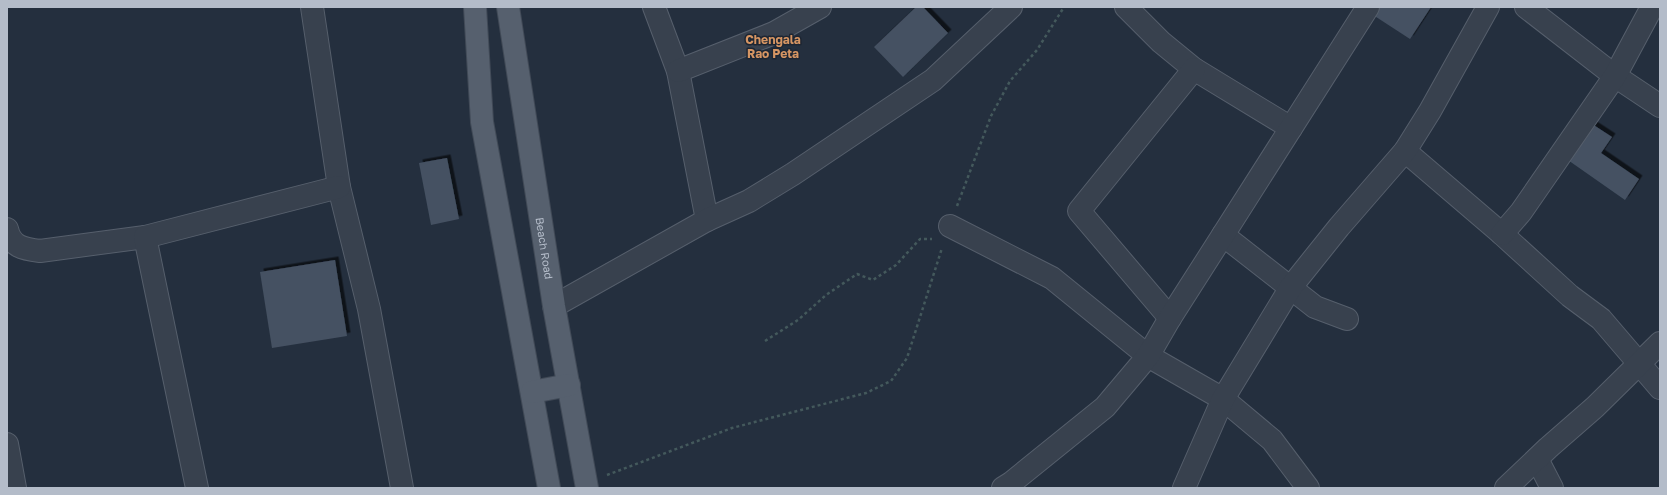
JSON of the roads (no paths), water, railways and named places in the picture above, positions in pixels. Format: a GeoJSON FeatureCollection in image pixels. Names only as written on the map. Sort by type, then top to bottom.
{"type":"FeatureCollection","features":[{"type":"Feature","properties":{"kind":"main road"},"geometry":{"type":"LineString","coordinates":[[475,7],[482,122],[549,488]]}},
{"type":"Feature","properties":{"kind":"main road","name":"Beach Road"},"geometry":{"type":"LineString","coordinates":[[508,7],[554,306],[587,485]]}},
{"type":"Feature","properties":{"kind":"main road"},"geometry":{"type":"LineString","coordinates":[[532,392],[569,385]]}},
{"type":"Feature","properties":{"kind":"street"},"geometry":{"type":"LineString","coordinates":[[312,7],[339,187],[369,309],[402,488]]}},
{"type":"Feature","properties":{"kind":"street"},"geometry":{"type":"LineString","coordinates":[[654,7],[678,71],[707,220]]}},
{"type":"Feature","properties":{"kind":"street"},"geometry":{"type":"LineString","coordinates":[[678,71],[774,33],[820,7]]}},
{"type":"Feature","properties":{"kind":"street"},"geometry":{"type":"LineString","coordinates":[[554,306],[707,220],[749,201],[793,174],[933,80],[1011,7]]}},
{"type":"Feature","properties":{"kind":"street"},"geometry":{"type":"LineString","coordinates":[[1126,7],[1161,42],[1194,69],[1292,128]]}},
{"type":"Feature","properties":{"kind":"street"},"geometry":{"type":"LineString","coordinates":[[1002,488],[1012,483],[1105,407],[1148,356],[1170,318],[1368,7]]}},
{"type":"Feature","properties":{"kind":"street"},"geometry":{"type":"LineString","coordinates":[[1184,488],[1223,399],[1292,287],[1339,228],[1405,151],[1430,111],[1488,7]]}},
{"type":"Feature","properties":{"kind":"street"},"geometry":{"type":"LineString","coordinates":[[1526,7],[1615,76],[1660,106]]}},
{"type":"Feature","properties":{"kind":"street"},"geometry":{"type":"LineString","coordinates":[[1502,234],[1521,212],[1615,76],[1652,7]]}},
{"type":"Feature","properties":{"kind":"street"},"geometry":{"type":"LineString","coordinates":[[1170,318],[1079,211],[1194,69]]}},
{"type":"Feature","properties":{"kind":"street"},"geometry":{"type":"LineString","coordinates":[[1405,151],[1502,234],[1570,296],[1601,319],[1660,388]]}},
{"type":"Feature","properties":{"kind":"street"},"geometry":{"type":"LineString","coordinates":[[7,233],[14,244],[26,249],[40,251],[145,237],[339,187]]}},
{"type":"Feature","properties":{"kind":"street"},"geometry":{"type":"LineString","coordinates":[[947,233],[1052,278],[1148,356],[1223,399],[1272,440],[1308,488]]}},
{"type":"Feature","properties":{"kind":"street"},"geometry":{"type":"LineString","coordinates":[[1223,235],[1292,287],[1315,307],[1347,319]]}},
{"type":"Feature","properties":{"kind":"street"},"geometry":{"type":"LineString","coordinates":[[145,237],[197,488]]}},
{"type":"Feature","properties":{"kind":"street"},"geometry":{"type":"LineString","coordinates":[[1506,488],[1595,407],[1660,343]]}},
{"type":"Feature","properties":{"kind":"street"},"geometry":{"type":"LineString","coordinates":[[7,444],[14,488]]}},
{"type":"Feature","properties":{"kind":"street"},"geometry":{"type":"LineString","coordinates":[[1537,460],[1552,488]]}},
{"type":"Feature","properties":{"kind":"district","name":"Chengala Rao Peta"},"geometry":{"type":"Point","coordinates":[773,46]}}]}
